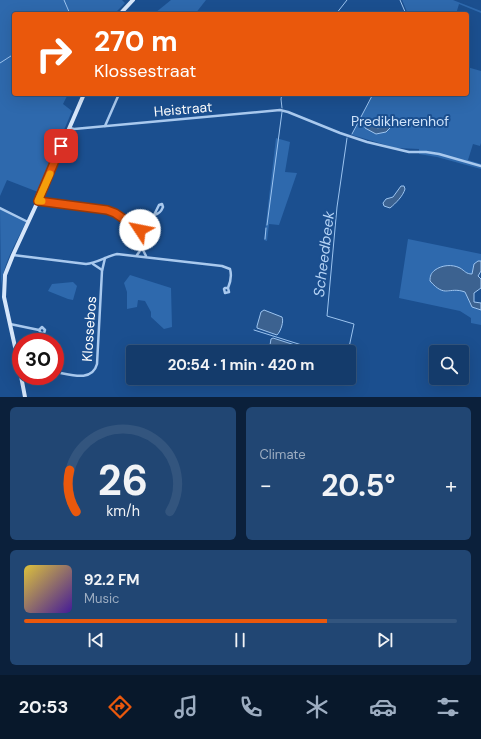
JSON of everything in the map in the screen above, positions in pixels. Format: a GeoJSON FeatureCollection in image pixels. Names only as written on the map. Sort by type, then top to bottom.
{"type":"FeatureCollection","features":[{"type":"Feature","properties":{"kind":"street"},"geometry":{"type":"LineString","coordinates":[[122,12],[132,0]]}},
{"type":"Feature","properties":{"kind":"street"},"geometry":{"type":"LineString","coordinates":[[12,333],[4,297],[5,276],[83,96]]}},
{"type":"Feature","properties":{"kind":"street"},"geometry":{"type":"LineString","coordinates":[[105,127],[118,96]]}},
{"type":"Feature","properties":{"kind":"street","name":"Heistraat"},"geometry":{"type":"LineString","coordinates":[[69,128],[105,127],[280,110],[368,142],[409,152],[439,154],[481,166]]}},
{"type":"Feature","properties":{"kind":"street"},"geometry":{"type":"LineString","coordinates":[[38,201],[107,210],[115,213],[140,230],[142,233],[144,238],[142,248],[137,255]]}},
{"type":"Feature","properties":{"kind":"street"},"geometry":{"type":"LineString","coordinates":[[0,208],[29,222]]}},
{"type":"Feature","properties":{"kind":"street"},"geometry":{"type":"LineString","coordinates":[[142,233],[154,215]]}},
{"type":"Feature","properties":{"kind":"street"},"geometry":{"type":"LineString","coordinates":[[142,248],[146,256]]}},
{"type":"Feature","properties":{"kind":"street"},"geometry":{"type":"LineString","coordinates":[[13,255],[79,264],[92,264],[118,254],[137,255],[226,267],[230,269],[231,273],[228,288]]}},
{"type":"Feature","properties":{"kind":"street","name":"Klossebos"},"geometry":{"type":"LineString","coordinates":[[64,373],[84,376],[89,375],[96,369],[102,271],[105,258]]}},
{"type":"Feature","properties":{"kind":"street"},"geometry":{"type":"LineString","coordinates":[[92,264],[102,271]]}},
{"type":"Feature","properties":{"kind":"street"},"geometry":{"type":"LineString","coordinates":[[10,324],[39,330]]}},
{"type":"Feature","properties":{"kind":"street"},"geometry":{"type":"LineString","coordinates":[[23,385],[25,397]]}},
{"type":"Feature","properties":{"kind":"green space"},"geometry":{"type":"Polygon","coordinates":[[[0,0],[122,0],[125,3],[116,12],[12,12],[12,96],[67,96],[63,104],[72,111],[38,192],[7,180],[0,196],[0,0]]]}},
{"type":"Feature","properties":{"kind":"green space"},"geometry":{"type":"Polygon","coordinates":[[[171,0],[206,0],[197,12],[156,12],[171,0]]]}},
{"type":"Feature","properties":{"kind":"green space"},"geometry":{"type":"Polygon","coordinates":[[[402,0],[453,0],[481,11],[481,13],[459,4],[457,12],[407,12],[402,0]]]}},
{"type":"Feature","properties":{"kind":"green space","name":"Predikherenhof"},"geometry":{"type":"Polygon","coordinates":[[[469,68],[481,71],[481,143],[480,146],[473,144],[468,160],[481,164],[481,169],[437,157],[419,154],[419,149],[396,148],[352,135],[372,96],[469,96],[469,68]]]}},
{"type":"Feature","properties":{"kind":"green space"},"geometry":{"type":"Polygon","coordinates":[[[276,138],[290,142],[285,172],[297,173],[279,225],[269,224],[267,241],[264,240],[276,138]]]}},
{"type":"Feature","properties":{"kind":"green space"},"geometry":{"type":"Polygon","coordinates":[[[0,208],[26,222],[4,271],[1,289],[0,208]]]}},
{"type":"Feature","properties":{"kind":"green space"},"geometry":{"type":"Polygon","coordinates":[[[408,239],[481,254],[481,261],[476,262],[472,274],[467,274],[460,268],[433,271],[430,276],[430,281],[447,292],[455,290],[464,291],[469,302],[476,309],[481,310],[481,325],[471,323],[471,318],[460,311],[399,298],[408,239]]]}},
{"type":"Feature","properties":{"kind":"green space"},"geometry":{"type":"Polygon","coordinates":[[[130,275],[171,288],[172,327],[164,329],[151,317],[151,312],[145,301],[138,300],[137,307],[127,309],[127,292],[124,283],[130,275]]]}},
{"type":"Feature","properties":{"kind":"green space"},"geometry":{"type":"Polygon","coordinates":[[[73,282],[77,286],[73,300],[48,291],[52,284],[73,282]]]}},
{"type":"Feature","properties":{"kind":"shaded area"},"geometry":{"type":"Polygon","coordinates":[[[368,122],[378,128],[387,122],[390,128],[386,132],[376,134],[365,128],[365,124],[368,122]]]}},
{"type":"Feature","properties":{"kind":"shaded area"},"geometry":{"type":"Polygon","coordinates":[[[401,186],[404,186],[405,189],[399,199],[390,208],[384,206],[383,203],[386,199],[393,197],[401,186]]]}},
{"type":"Feature","properties":{"kind":"shaded area"},"geometry":{"type":"Polygon","coordinates":[[[481,261],[481,271],[478,276],[481,279],[481,288],[474,293],[474,302],[481,303],[481,310],[472,307],[465,292],[455,290],[444,291],[430,281],[433,272],[444,266],[457,267],[467,273],[472,274],[474,264],[481,261]]]}},
{"type":"Feature","properties":{"kind":"shaded area"},"geometry":{"type":"Polygon","coordinates":[[[264,310],[282,317],[282,326],[277,335],[257,328],[261,312],[264,310]]]}},
{"type":"Feature","properties":{"kind":"shaded area"},"geometry":{"type":"Polygon","coordinates":[[[273,338],[295,345],[270,345],[271,339],[273,338]]]}},
{"type":"Feature","properties":{"kind":"waterway"},"geometry":{"type":"LineString","coordinates":[[64,0],[69,12]]}},
{"type":"Feature","properties":{"kind":"waterway"},"geometry":{"type":"LineString","coordinates":[[338,12],[347,0]]}},
{"type":"Feature","properties":{"kind":"waterway"},"geometry":{"type":"LineString","coordinates":[[400,0],[405,12]]}},
{"type":"Feature","properties":{"kind":"waterway"},"geometry":{"type":"LineString","coordinates":[[0,63],[12,55]]}},
{"type":"Feature","properties":{"kind":"waterway"},"geometry":{"type":"LineString","coordinates":[[282,96],[282,108]]}},
{"type":"Feature","properties":{"kind":"waterway"},"geometry":{"type":"LineString","coordinates":[[352,134],[372,96]]}},
{"type":"Feature","properties":{"kind":"waterway"},"geometry":{"type":"LineString","coordinates":[[267,225],[282,112]]}},
{"type":"Feature","properties":{"kind":"waterway","name":"Scheedbeek"},"geometry":{"type":"LineString","coordinates":[[347,138],[337,207],[327,316],[354,324],[350,345]]}},
{"type":"Feature","properties":{"kind":"waterway"},"geometry":{"type":"LineString","coordinates":[[265,239],[266,228]]}},
{"type":"Feature","properties":{"kind":"waterway"},"geometry":{"type":"LineString","coordinates":[[254,330],[302,345]]}},
{"type":"Feature","properties":{"kind":"slow traffic"},"geometry":{"type":"LineString","coordinates":[[42,201],[38,201],[50,174]]}},
{"type":"Feature","properties":{"kind":"route"},"geometry":{"type":"LineString","coordinates":[[61,146],[38,201],[107,210],[115,213],[140,230]]}}]}
